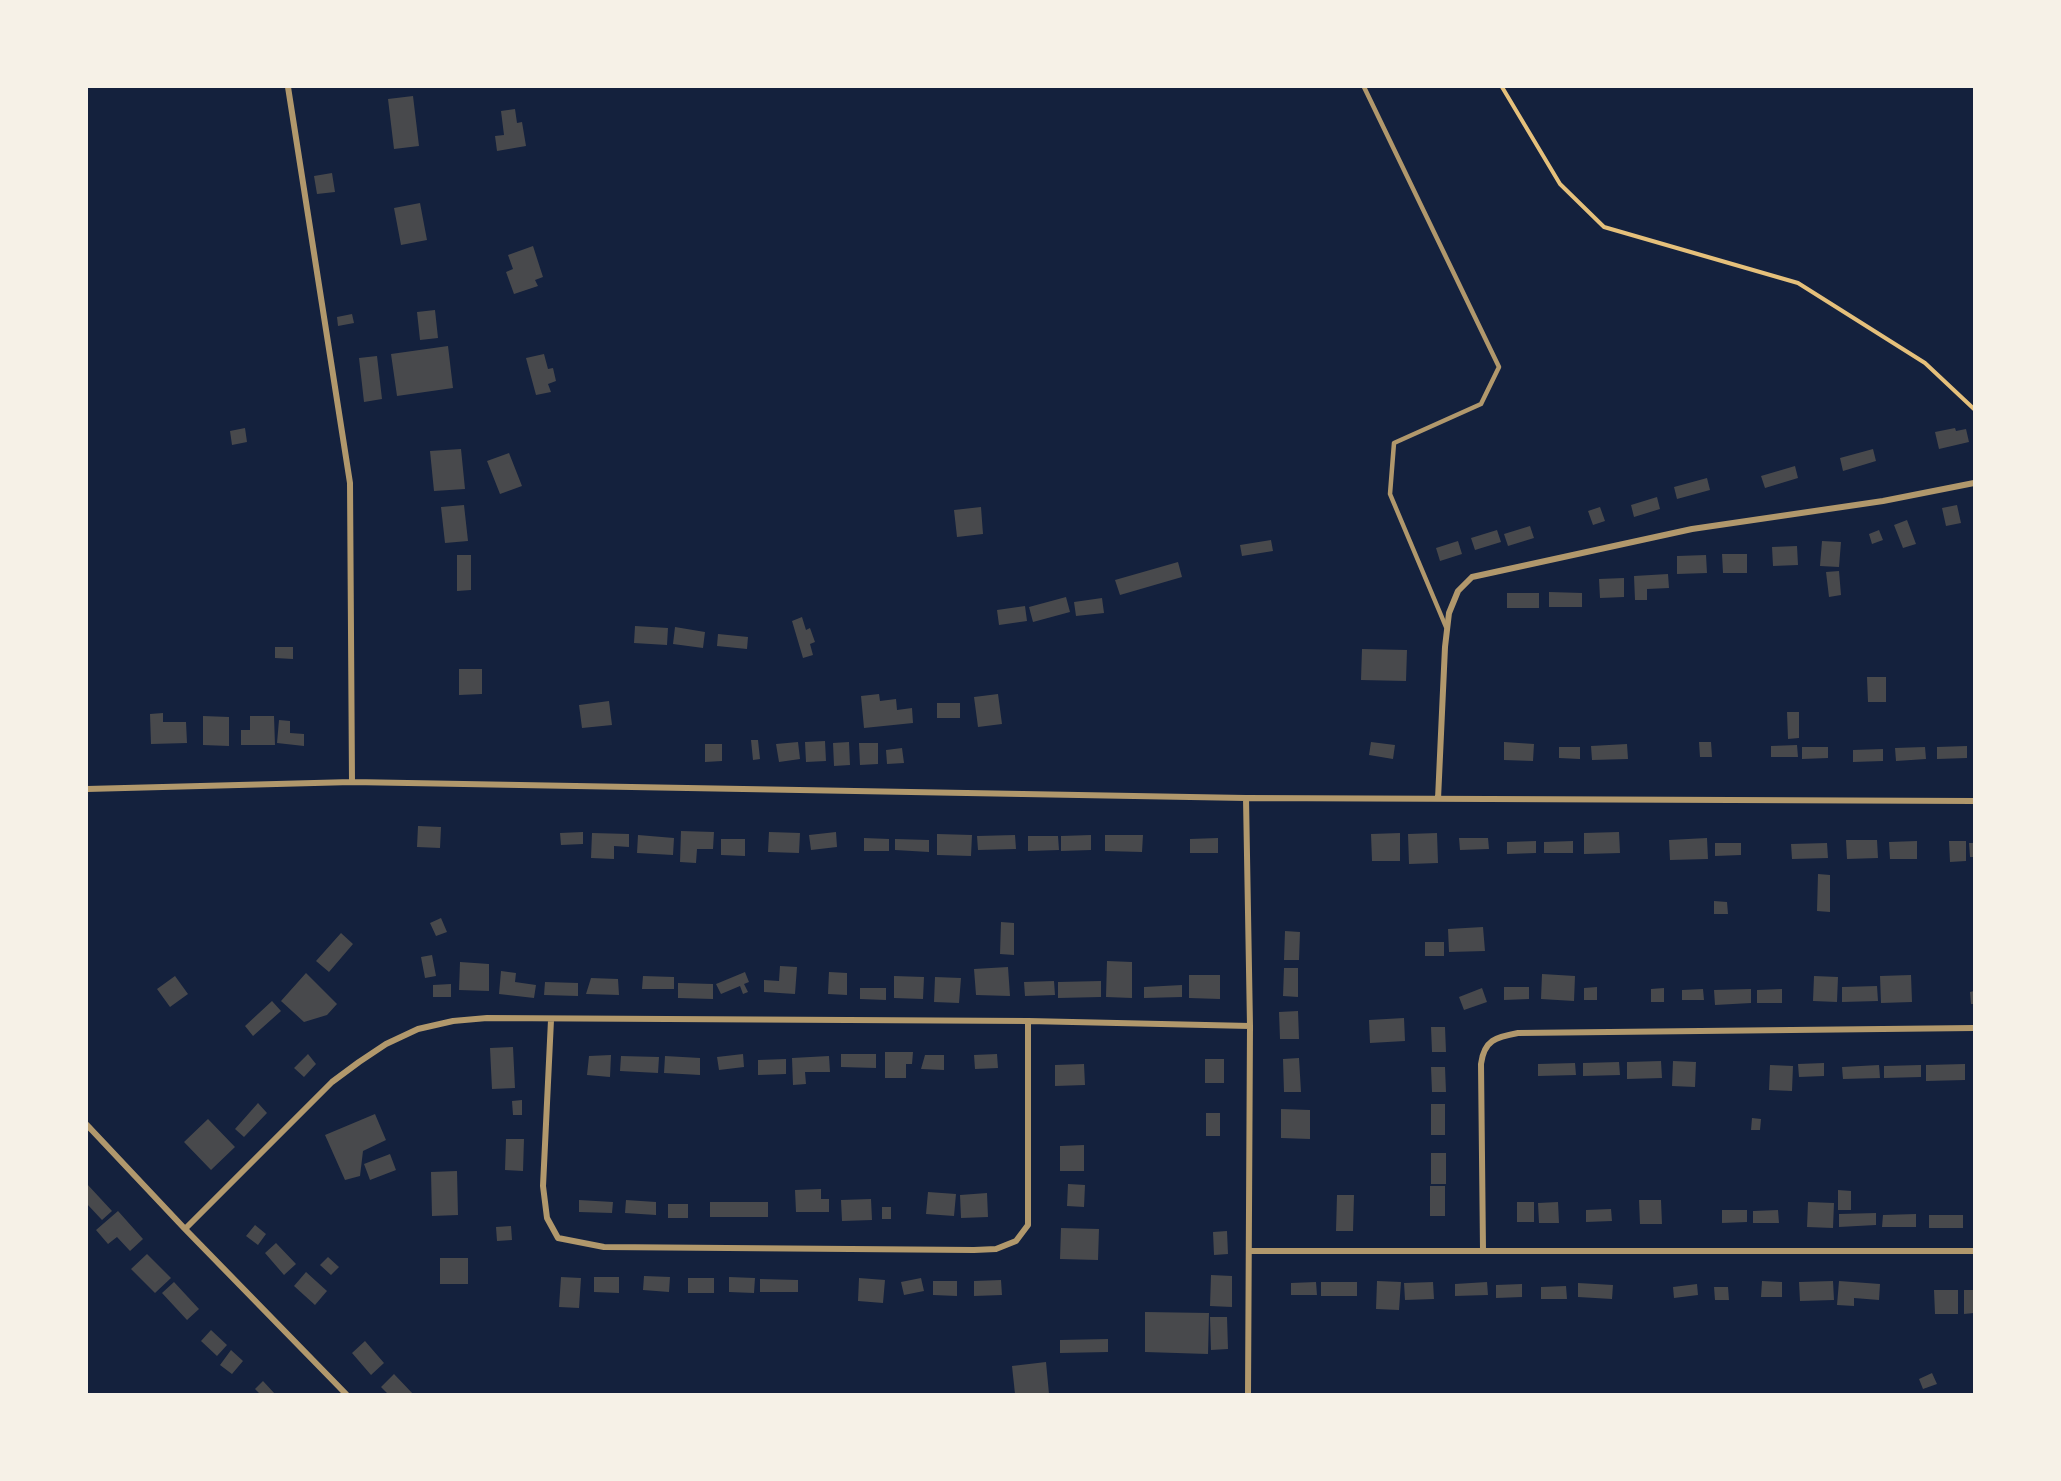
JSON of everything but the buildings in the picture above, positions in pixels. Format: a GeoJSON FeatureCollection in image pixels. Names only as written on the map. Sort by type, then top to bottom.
{"type":"FeatureCollection","features":[{"type":"Feature","properties":{"kind":"street"},"geometry":{"type":"LineString","coordinates":[[288,87],[350,483],[352,782]]}},
{"type":"Feature","properties":{"kind":"street"},"geometry":{"type":"LineString","coordinates":[[1438,799],[1449,614],[1458,591],[1472,577],[1692,529],[1883,501],[1974,483]]}},
{"type":"Feature","properties":{"kind":"street"},"geometry":{"type":"LineString","coordinates":[[87,789],[352,782],[1246,798],[1974,801]]}},
{"type":"Feature","properties":{"kind":"street"},"geometry":{"type":"LineString","coordinates":[[1246,798],[1250,1026],[1248,1394]]}},
{"type":"Feature","properties":{"kind":"street"},"geometry":{"type":"LineString","coordinates":[[185,1229],[332,1082],[386,1044],[418,1029],[453,1021],[487,1018],[1028,1021],[1250,1026]]}},
{"type":"Feature","properties":{"kind":"street"},"geometry":{"type":"LineString","coordinates":[[551,1020],[543,1186],[547,1218],[558,1238],[604,1247],[962,1250],[996,1249],[1016,1241],[1028,1225],[1028,1021]]}},
{"type":"Feature","properties":{"kind":"street"},"geometry":{"type":"LineString","coordinates":[[1483,1250],[1481,1064],[1483,1051],[1492,1041],[1502,1036],[1518,1033],[1974,1028]]}},
{"type":"Feature","properties":{"kind":"street"},"geometry":{"type":"LineString","coordinates":[[87,1125],[346,1394]]}},
{"type":"Feature","properties":{"kind":"street"},"geometry":{"type":"LineString","coordinates":[[1250,1251],[1974,1251]]}},
{"type":"Feature","properties":{"kind":"lane"},"geometry":{"type":"LineString","coordinates":[[1364,87],[1499,367],[1481,404],[1394,443],[1390,494],[1447,629]]}},
{"type":"Feature","properties":{"kind":"path"},"geometry":{"type":"LineString","coordinates":[[1502,87],[1560,184],[1604,227],[1798,283],[1925,363],[1974,409]]}}]}
